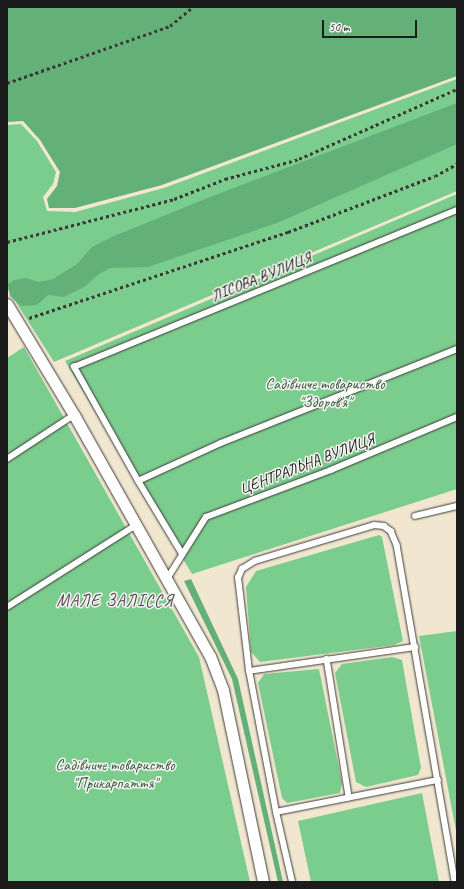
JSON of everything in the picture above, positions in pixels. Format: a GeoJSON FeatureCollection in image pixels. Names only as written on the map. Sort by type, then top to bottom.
{"type":"FeatureCollection","features":[{"type":"Feature","properties":{"kind":"street"},"geometry":{"type":"LineString","coordinates":[[7,304],[74,415],[210,656],[223,690],[263,882]]}},
{"type":"Feature","properties":{"kind":"lane","name":"ЛІСОВА ВУЛИЦЯ"},"geometry":{"type":"LineString","coordinates":[[138,480],[74,367],[457,210]]}},
{"type":"Feature","properties":{"kind":"lane"},"geometry":{"type":"LineString","coordinates":[[182,554],[138,480],[221,444],[457,349]]}},
{"type":"Feature","properties":{"kind":"lane"},"geometry":{"type":"LineString","coordinates":[[7,459],[74,415]]}},
{"type":"Feature","properties":{"kind":"lane","name":"ЦЕНТРАЛЬНА ВУЛИЦЯ"},"geometry":{"type":"LineString","coordinates":[[167,579],[206,517],[331,470],[457,416]]}},
{"type":"Feature","properties":{"kind":"lane"},"geometry":{"type":"LineString","coordinates":[[416,516],[457,506]]}},
{"type":"Feature","properties":{"kind":"lane"},"geometry":{"type":"LineString","coordinates":[[7,607],[136,525]]}},
{"type":"Feature","properties":{"kind":"lane"},"geometry":{"type":"LineString","coordinates":[[292,882],[276,812],[250,670],[238,593],[238,578],[242,569],[255,561],[374,525],[384,526],[391,531],[397,545],[438,780],[454,882]]}},
{"type":"Feature","properties":{"kind":"lane"},"geometry":{"type":"LineString","coordinates":[[250,670],[415,647]]}},
{"type":"Feature","properties":{"kind":"lane"},"geometry":{"type":"LineString","coordinates":[[327,659],[349,797]]}},
{"type":"Feature","properties":{"kind":"lane"},"geometry":{"type":"LineString","coordinates":[[276,812],[438,780]]}},
{"type":"Feature","properties":{"kind":"path"},"geometry":{"type":"LineString","coordinates":[[7,83],[170,26],[193,7]]}},
{"type":"Feature","properties":{"kind":"path"},"geometry":{"type":"LineString","coordinates":[[7,242],[174,199],[225,179],[299,159],[457,89]]}},
{"type":"Feature","properties":{"kind":"path"},"geometry":{"type":"LineString","coordinates":[[18,322],[288,232],[435,176],[457,164]]}},
{"type":"Feature","properties":{"kind":"green space"},"geometry":{"type":"Polygon","coordinates":[[[7,7],[457,7],[457,76],[162,185],[75,208],[49,208],[47,199],[57,186],[60,172],[40,140],[23,121],[7,122],[7,7]]]}},
{"type":"Feature","properties":{"kind":"green space"},"geometry":{"type":"Polygon","coordinates":[[[457,79],[457,191],[54,362],[7,288],[7,125],[21,124],[37,141],[56,172],[53,184],[43,197],[47,211],[75,212],[164,188],[457,79]]]}},
{"type":"Feature","properties":{"kind":"green space"},"geometry":{"type":"Polygon","coordinates":[[[457,103],[457,144],[277,223],[148,267],[110,268],[99,274],[84,287],[64,297],[48,295],[37,305],[21,306],[10,296],[8,284],[14,280],[26,278],[39,282],[53,279],[77,264],[92,247],[114,236],[210,197],[457,103]]]}},
{"type":"Feature","properties":{"kind":"green space","name":"Садівниче товариство \"Здоров'я\""},"geometry":{"type":"Polygon","coordinates":[[[457,194],[457,489],[192,574],[65,361],[457,194]]]}},
{"type":"Feature","properties":{"kind":"green space","name":"Садівниче товариство \"Прикарпаття\""},"geometry":{"type":"Polygon","coordinates":[[[24,347],[199,657],[250,882],[7,882],[7,358],[24,347]]]}},
{"type":"Feature","properties":{"kind":"green space"},"geometry":{"type":"Polygon","coordinates":[[[379,535],[382,537],[403,641],[394,645],[260,662],[251,652],[246,587],[256,571],[379,535]]]}},
{"type":"Feature","properties":{"kind":"green space"},"geometry":{"type":"Polygon","coordinates":[[[191,579],[238,679],[283,882],[278,882],[232,679],[184,581],[191,579]]]}},
{"type":"Feature","properties":{"kind":"green space"},"geometry":{"type":"Polygon","coordinates":[[[457,631],[457,836],[419,636],[457,631]]]}},
{"type":"Feature","properties":{"kind":"green space"},"geometry":{"type":"Polygon","coordinates":[[[392,657],[402,660],[421,768],[418,775],[366,787],[356,782],[335,673],[342,664],[392,657]]]}},
{"type":"Feature","properties":{"kind":"green space"},"geometry":{"type":"Polygon","coordinates":[[[319,669],[342,783],[340,793],[287,803],[282,798],[258,683],[264,674],[319,669]]]}},
{"type":"Feature","properties":{"kind":"green space"},"geometry":{"type":"Polygon","coordinates":[[[422,793],[439,882],[311,882],[298,821],[422,793]]]}},
{"type":"Feature","properties":{"kind":"district","name":"МАЛЕ ЗАЛІССЯ"},"geometry":{"type":"Point","coordinates":[115,601]}}]}
